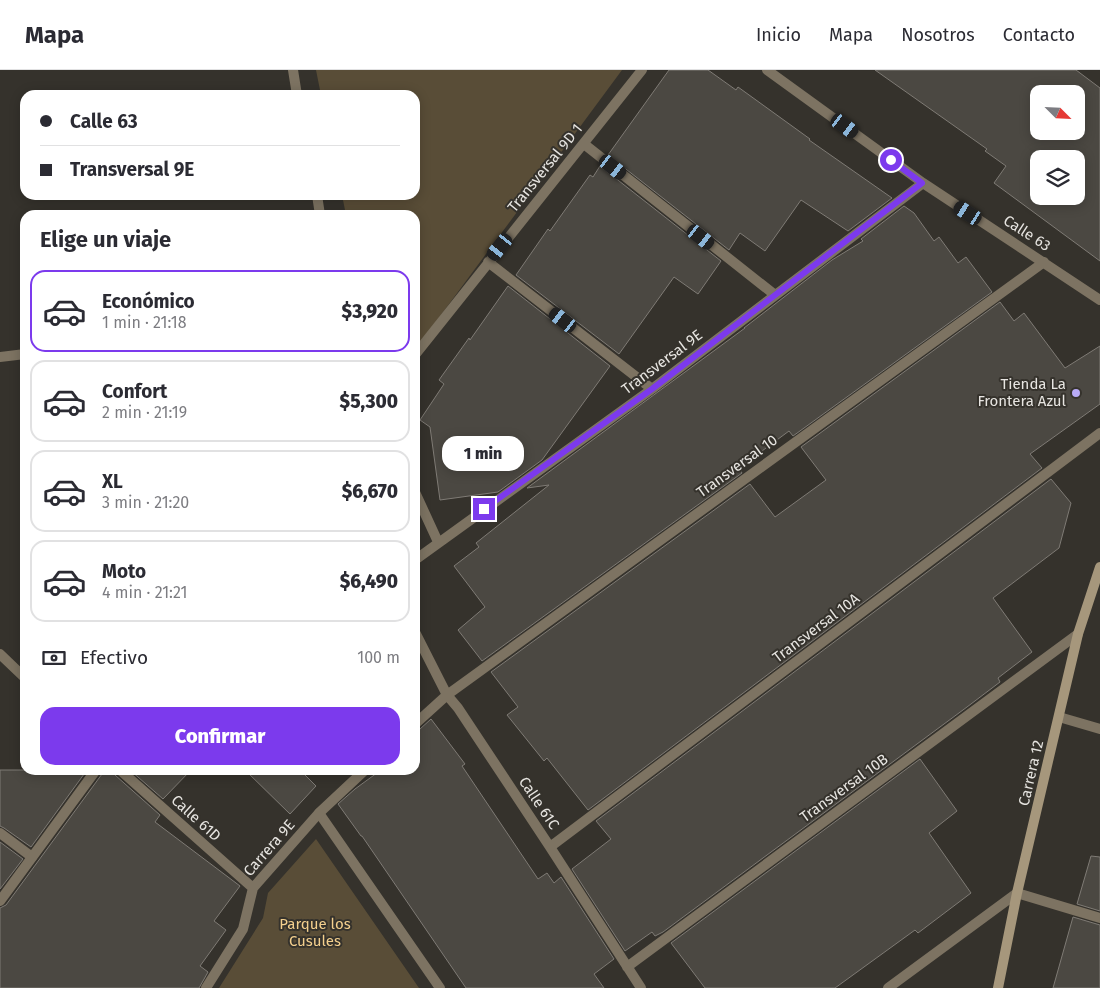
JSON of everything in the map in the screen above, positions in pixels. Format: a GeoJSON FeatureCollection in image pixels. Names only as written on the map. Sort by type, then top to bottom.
{"type":"FeatureCollection","features":[{"type":"Feature","properties":{"kind":"main road","name":"Carrera 12"},"geometry":{"type":"LineString","coordinates":[[998,988],[1078,634],[1100,567]]}},
{"type":"Feature","properties":{"kind":"street"},"geometry":{"type":"LineString","coordinates":[[293,70],[297,90]]}},
{"type":"Feature","properties":{"kind":"street","name":"Transversal 9D 1"},"geometry":{"type":"LineString","coordinates":[[420,349],[642,70]]}},
{"type":"Feature","properties":{"kind":"street","name":"Calle 63"},"geometry":{"type":"LineString","coordinates":[[767,70],[922,183],[1100,300]]}},
{"type":"Feature","properties":{"kind":"street"},"geometry":{"type":"LineString","coordinates":[[584,144],[775,295]]}},
{"type":"Feature","properties":{"kind":"street","name":"Transversal 9E"},"geometry":{"type":"LineString","coordinates":[[420,556],[652,389],[922,183]]}},
{"type":"Feature","properties":{"kind":"street"},"geometry":{"type":"LineString","coordinates":[[488,262],[652,389]]}},
{"type":"Feature","properties":{"kind":"street","name":"Transversal 10"},"geometry":{"type":"LineString","coordinates":[[447,695],[1044,262]]}},
{"type":"Feature","properties":{"kind":"street"},"geometry":{"type":"LineString","coordinates":[[0,357],[20,355]]}},
{"type":"Feature","properties":{"kind":"street","name":"Transversal 10A"},"geometry":{"type":"LineString","coordinates":[[550,847],[1100,432]]}},
{"type":"Feature","properties":{"kind":"street"},"geometry":{"type":"LineString","coordinates":[[420,503],[438,542]]}},
{"type":"Feature","properties":{"kind":"street","name":"Transversal 10B"},"geometry":{"type":"LineString","coordinates":[[627,967],[1078,634]]}},
{"type":"Feature","properties":{"kind":"street","name":"Calle 61C"},"geometry":{"type":"LineString","coordinates":[[420,642],[447,695],[458,708],[641,988]]}},
{"type":"Feature","properties":{"kind":"street"},"geometry":{"type":"LineString","coordinates":[[0,654],[20,673]]}},
{"type":"Feature","properties":{"kind":"street"},"geometry":{"type":"LineString","coordinates":[[420,719],[447,695]]}},
{"type":"Feature","properties":{"kind":"street"},"geometry":{"type":"LineString","coordinates":[[1059,717],[1100,729]]}},
{"type":"Feature","properties":{"kind":"street"},"geometry":{"type":"LineString","coordinates":[[0,901],[92,775]]}},
{"type":"Feature","properties":{"kind":"street","name":"Calle 61D"},"geometry":{"type":"LineString","coordinates":[[126,775],[253,888]]}},
{"type":"Feature","properties":{"kind":"street","name":"Carrera 9E"},"geometry":{"type":"LineString","coordinates":[[206,988],[243,929],[253,888],[319,813],[361,775]]}},
{"type":"Feature","properties":{"kind":"street"},"geometry":{"type":"LineString","coordinates":[[319,813],[440,988]]}},
{"type":"Feature","properties":{"kind":"street"},"geometry":{"type":"LineString","coordinates":[[0,833],[32,858]]}},
{"type":"Feature","properties":{"kind":"street"},"geometry":{"type":"LineString","coordinates":[[888,988],[1018,893],[1100,918]]}},
{"type":"Feature","properties":{"kind":"green space"},"geometry":{"type":"Polygon","coordinates":[[[316,70],[622,70],[420,343],[420,210],[345,210],[343,200],[420,200],[420,90],[320,90],[316,70]]]}},
{"type":"Feature","properties":{"kind":"green space","name":"Parque los Cusules"},"geometry":{"type":"Polygon","coordinates":[[[316,839],[419,988],[219,988],[263,918],[268,893],[316,839]]]}},
{"type":"Feature","properties":{"kind":"building"},"geometry":{"type":"Polygon","coordinates":[[[669,70],[708,70],[736,90],[738,87],[892,198],[848,231],[801,200],[765,251],[740,233],[729,250],[608,155],[669,70]]]}},
{"type":"Feature","properties":{"kind":"building"},"geometry":{"type":"Polygon","coordinates":[[[875,70],[1076,70],[1100,88],[1100,261],[994,183],[1006,166],[985,151],[987,149],[875,70]]]}},
{"type":"Feature","properties":{"kind":"building"},"geometry":{"type":"Polygon","coordinates":[[[600,166],[721,261],[698,294],[674,277],[619,354],[516,275],[548,229],[550,231],[590,175],[593,177],[600,166]]]}},
{"type":"Feature","properties":{"kind":"building"},"geometry":{"type":"Polygon","coordinates":[[[904,206],[914,213],[934,241],[939,237],[958,263],[966,257],[992,292],[793,436],[789,431],[739,468],[742,473],[482,661],[458,630],[485,607],[454,566],[479,547],[476,543],[549,485],[527,488],[745,328],[832,260],[863,241],[861,239],[904,206]]]}},
{"type":"Feature","properties":{"kind":"building"},"geometry":{"type":"Polygon","coordinates":[[[508,286],[610,366],[542,460],[498,492],[440,500],[430,427],[420,420],[444,384],[439,380],[508,286]]]}},
{"type":"Feature","properties":{"kind":"building"},"geometry":{"type":"Polygon","coordinates":[[[1000,302],[1014,321],[1024,313],[1065,368],[1100,346],[1100,404],[1030,454],[1042,468],[588,810],[547,758],[544,761],[507,715],[518,707],[491,672],[750,484],[775,517],[826,480],[801,447],[1000,302]]]}},
{"type":"Feature","properties":{"kind":"building"},"geometry":{"type":"Polygon","coordinates":[[[1051,479],[1071,503],[1059,548],[993,598],[1032,652],[998,678],[1000,682],[663,932],[655,936],[652,932],[625,951],[572,869],[611,839],[596,821],[1051,479]]]}},
{"type":"Feature","properties":{"kind":"building"},"geometry":{"type":"Polygon","coordinates":[[[431,719],[465,764],[462,766],[538,879],[547,873],[554,883],[561,877],[614,959],[594,974],[604,988],[466,988],[338,804],[374,775],[420,775],[420,729],[431,719]]]}},
{"type":"Feature","properties":{"kind":"building"},"geometry":{"type":"Polygon","coordinates":[[[920,759],[957,811],[929,833],[971,893],[918,933],[915,930],[835,988],[705,988],[671,943],[920,759]]]}},
{"type":"Feature","properties":{"kind":"building"},"geometry":{"type":"Polygon","coordinates":[[[0,770],[20,770],[20,775],[83,775],[31,847],[0,826],[0,770]]]}},
{"type":"Feature","properties":{"kind":"building"},"geometry":{"type":"Polygon","coordinates":[[[101,775],[115,775],[160,815],[155,822],[240,886],[214,921],[226,930],[200,966],[208,972],[199,988],[0,988],[0,908],[6,905],[101,775]]]}},
{"type":"Feature","properties":{"kind":"building"},"geometry":{"type":"Polygon","coordinates":[[[136,775],[186,775],[163,799],[136,775]]]}},
{"type":"Feature","properties":{"kind":"building"},"geometry":{"type":"Polygon","coordinates":[[[250,775],[305,775],[316,786],[290,814],[250,775]]]}},
{"type":"Feature","properties":{"kind":"building"},"geometry":{"type":"Polygon","coordinates":[[[0,842],[23,859],[0,889],[0,842]]]}},
{"type":"Feature","properties":{"kind":"building"},"geometry":{"type":"Polygon","coordinates":[[[1091,856],[1100,857],[1100,911],[1077,904],[1091,856]]]}},
{"type":"Feature","properties":{"kind":"building"},"geometry":{"type":"Polygon","coordinates":[[[1073,917],[1100,925],[1100,988],[1053,988],[1073,917]]]}},
{"type":"Feature","properties":{"kind":"place","name":"Tienda La Frontera Azul"},"geometry":{"type":"Point","coordinates":[1076,393]}},
{"type":"Feature","properties":{"kind":"route"},"geometry":{"type":"LineString","coordinates":[[484,509],[652,389],[922,183],[891,160]]}}]}
